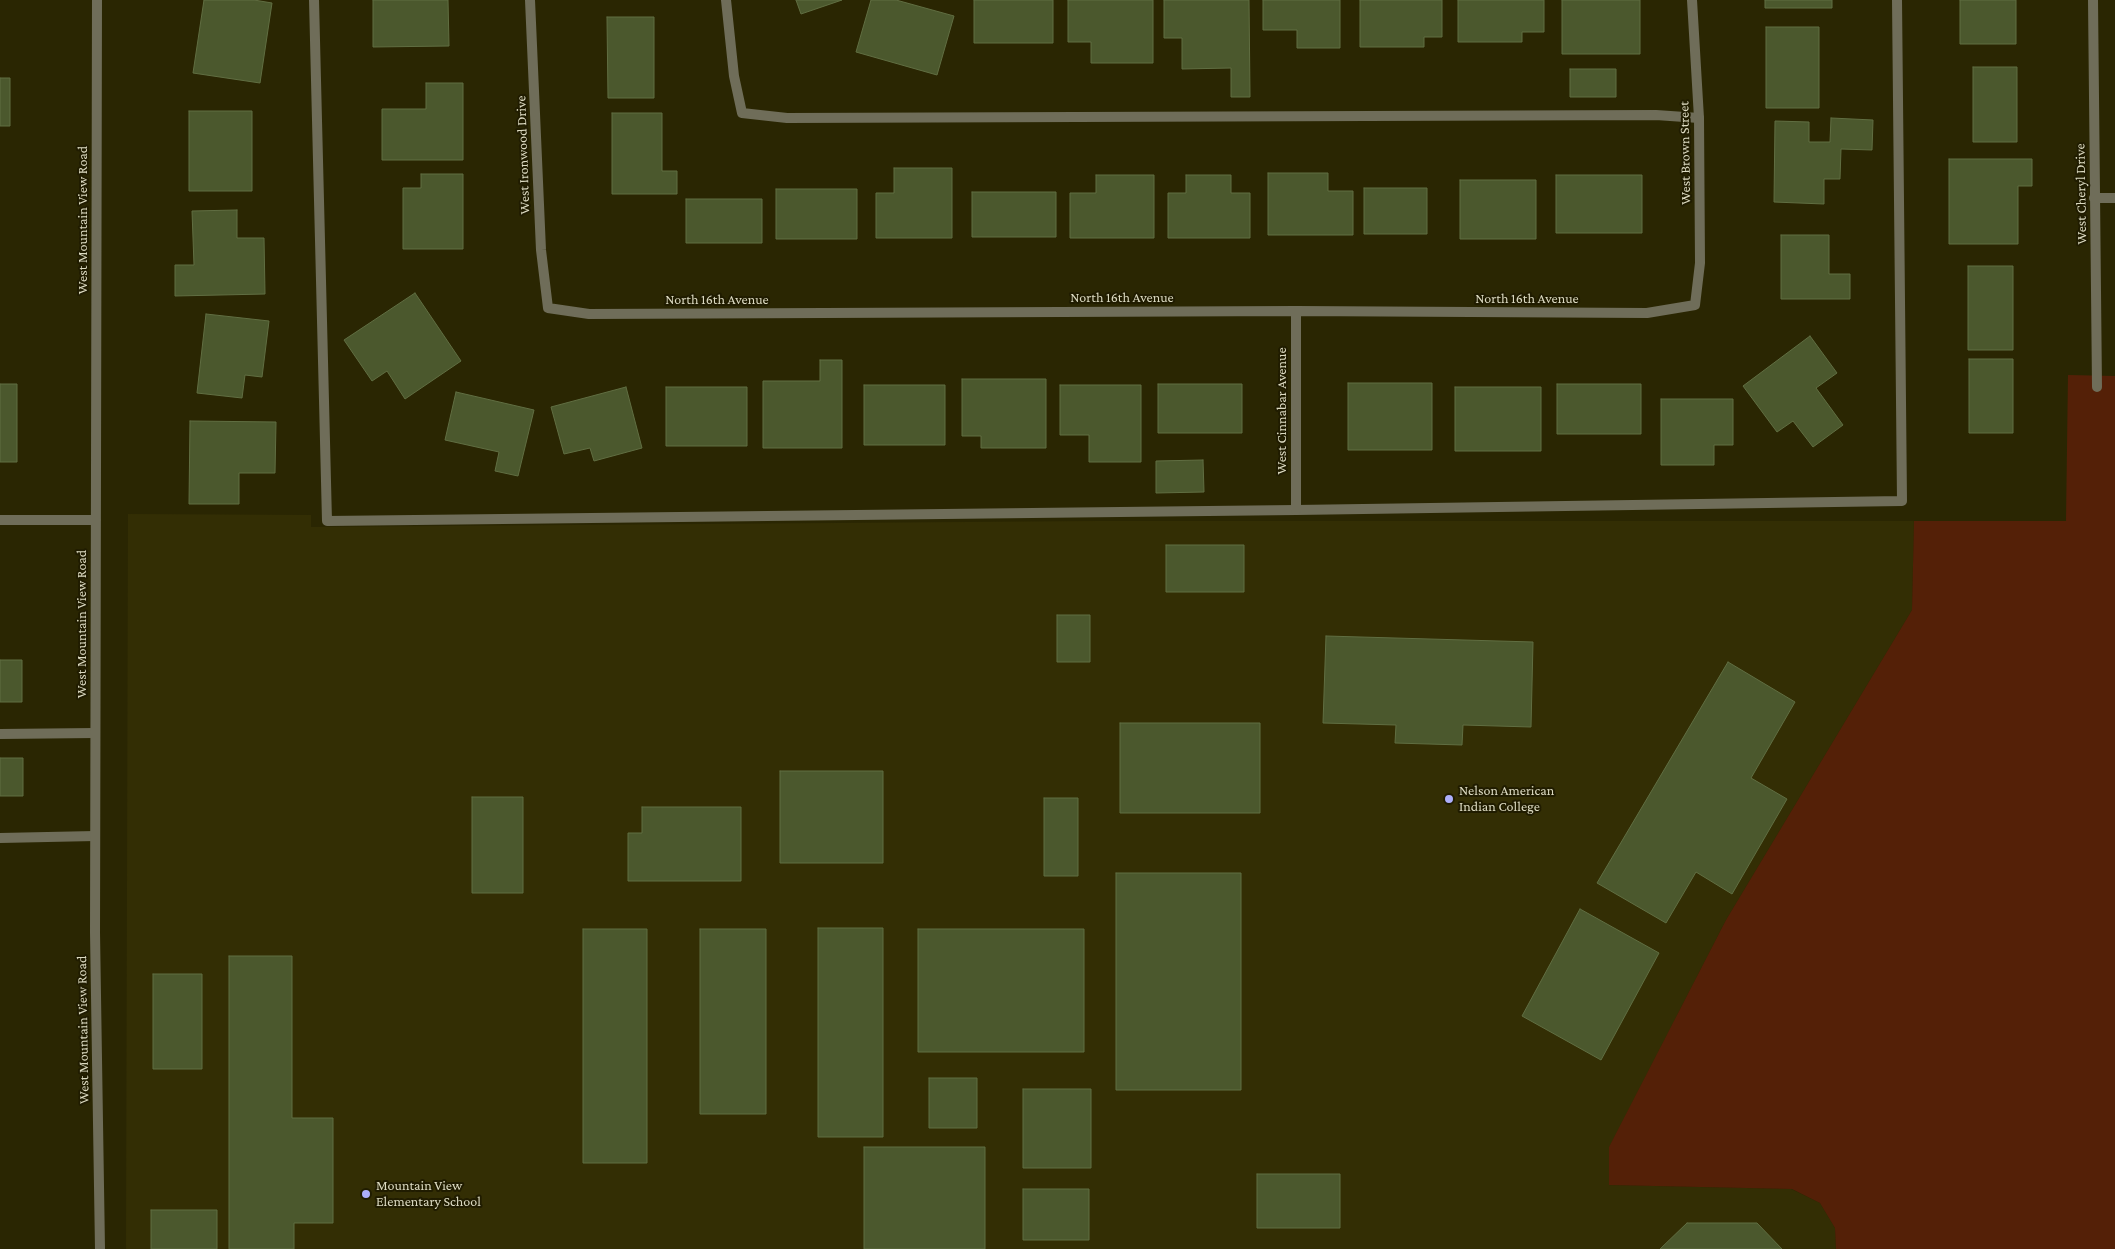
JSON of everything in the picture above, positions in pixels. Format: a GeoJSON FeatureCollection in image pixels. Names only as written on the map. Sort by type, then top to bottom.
{"type":"FeatureCollection","features":[{"type":"Feature","properties":{"kind":"street","name":"West Mountain View Road"},"geometry":{"type":"LineString","coordinates":[[97,0],[95,836],[100,1249]]}},
{"type":"Feature","properties":{"kind":"street"},"geometry":{"type":"LineString","coordinates":[[314,0],[327,521],[1902,501],[1897,0]]}},
{"type":"Feature","properties":{"kind":"street","name":"West Ironwood Drive"},"geometry":{"type":"LineString","coordinates":[[530,0],[541,250],[548,308]]}},
{"type":"Feature","properties":{"kind":"street"},"geometry":{"type":"LineString","coordinates":[[726,0],[734,76],[742,113],[787,118],[1636,115],[1699,118]]}},
{"type":"Feature","properties":{"kind":"street","name":"West Brown Street"},"geometry":{"type":"LineString","coordinates":[[1692,0],[1699,118],[1700,263],[1695,305]]}},
{"type":"Feature","properties":{"kind":"street","name":"West Cheryl Drive"},"geometry":{"type":"LineString","coordinates":[[2093,0],[2097,387]]}},
{"type":"Feature","properties":{"kind":"street"},"geometry":{"type":"LineString","coordinates":[[2094,198],[2115,198]]}},
{"type":"Feature","properties":{"kind":"street","name":"North 16th Avenue"},"geometry":{"type":"LineString","coordinates":[[548,308],[589,314],[1296,311],[1648,314],[1695,305]]}},
{"type":"Feature","properties":{"kind":"street","name":"West Cinnabar Avenue"},"geometry":{"type":"LineString","coordinates":[[1296,311],[1296,510]]}},
{"type":"Feature","properties":{"kind":"street"},"geometry":{"type":"LineString","coordinates":[[0,520],[96,520]]}},
{"type":"Feature","properties":{"kind":"street"},"geometry":{"type":"LineString","coordinates":[[0,734],[95,733]]}},
{"type":"Feature","properties":{"kind":"street"},"geometry":{"type":"LineString","coordinates":[[0,838],[95,836]]}},
{"type":"Feature","properties":{"kind":"shaded area"},"geometry":{"type":"Polygon","coordinates":[[[2068,375],[2115,376],[2115,1249],[1836,1249],[1835,1228],[1820,1203],[1792,1189],[1609,1185],[1609,1147],[1726,920],[1912,610],[1914,521],[2066,521],[2068,375]]]}},
{"type":"Feature","properties":{"kind":"shaded area"},"geometry":{"type":"Polygon","coordinates":[[[128,514],[311,515],[311,527],[1096,521],[1914,521],[1912,610],[1726,920],[1609,1148],[1609,1185],[1791,1189],[1820,1203],[1835,1228],[1836,1249],[126,1249],[128,514]]]}},
{"type":"Feature","properties":{"kind":"building"},"geometry":{"type":"Polygon","coordinates":[[[204,0],[254,0],[272,3],[260,83],[193,73],[204,0]]]}},
{"type":"Feature","properties":{"kind":"building"},"geometry":{"type":"Polygon","coordinates":[[[373,0],[448,0],[449,46],[373,47],[373,0]]]}},
{"type":"Feature","properties":{"kind":"building"},"geometry":{"type":"Polygon","coordinates":[[[796,0],[842,0],[801,14],[796,0]]]}},
{"type":"Feature","properties":{"kind":"building"},"geometry":{"type":"Polygon","coordinates":[[[871,0],[896,0],[954,16],[937,75],[856,52],[871,0]]]}},
{"type":"Feature","properties":{"kind":"building"},"geometry":{"type":"Polygon","coordinates":[[[974,0],[1053,0],[1053,43],[974,43],[974,0]]]}},
{"type":"Feature","properties":{"kind":"building"},"geometry":{"type":"Polygon","coordinates":[[[1068,0],[1153,0],[1153,63],[1091,63],[1091,42],[1068,42],[1068,0]]]}},
{"type":"Feature","properties":{"kind":"building"},"geometry":{"type":"Polygon","coordinates":[[[1164,0],[1249,0],[1250,97],[1231,97],[1231,68],[1182,69],[1182,38],[1164,38],[1164,0]]]}},
{"type":"Feature","properties":{"kind":"building"},"geometry":{"type":"Polygon","coordinates":[[[1263,0],[1340,0],[1340,48],[1297,48],[1297,30],[1263,30],[1263,0]]]}},
{"type":"Feature","properties":{"kind":"building"},"geometry":{"type":"Polygon","coordinates":[[[1360,0],[1442,0],[1442,37],[1424,37],[1424,47],[1360,47],[1360,0]]]}},
{"type":"Feature","properties":{"kind":"building"},"geometry":{"type":"Polygon","coordinates":[[[1458,0],[1544,0],[1544,32],[1522,32],[1522,42],[1458,42],[1458,0]]]}},
{"type":"Feature","properties":{"kind":"building"},"geometry":{"type":"Polygon","coordinates":[[[1562,0],[1640,0],[1640,54],[1562,54],[1562,0]]]}},
{"type":"Feature","properties":{"kind":"building"},"geometry":{"type":"Polygon","coordinates":[[[1765,0],[1832,0],[1832,8],[1765,8],[1765,0]]]}},
{"type":"Feature","properties":{"kind":"building"},"geometry":{"type":"Polygon","coordinates":[[[1960,0],[2016,0],[2016,44],[1960,44],[1960,0]]]}},
{"type":"Feature","properties":{"kind":"building"},"geometry":{"type":"Polygon","coordinates":[[[607,17],[654,17],[654,98],[608,98],[607,17]]]}},
{"type":"Feature","properties":{"kind":"building"},"geometry":{"type":"Polygon","coordinates":[[[1766,27],[1819,27],[1819,108],[1766,108],[1766,27]]]}},
{"type":"Feature","properties":{"kind":"building"},"geometry":{"type":"Polygon","coordinates":[[[1973,67],[2017,67],[2017,142],[1973,142],[1973,67]]]}},
{"type":"Feature","properties":{"kind":"building"},"geometry":{"type":"Polygon","coordinates":[[[1570,69],[1616,69],[1616,97],[1570,97],[1570,69]]]}},
{"type":"Feature","properties":{"kind":"building"},"geometry":{"type":"Polygon","coordinates":[[[0,78],[10,78],[10,126],[0,126],[0,78]]]}},
{"type":"Feature","properties":{"kind":"building"},"geometry":{"type":"Polygon","coordinates":[[[426,83],[463,83],[463,160],[382,160],[382,109],[426,109],[426,83]]]}},
{"type":"Feature","properties":{"kind":"building"},"geometry":{"type":"Polygon","coordinates":[[[189,111],[252,111],[252,191],[189,191],[189,111]]]}},
{"type":"Feature","properties":{"kind":"building"},"geometry":{"type":"Polygon","coordinates":[[[612,113],[662,113],[662,171],[677,171],[677,194],[612,194],[612,113]]]}},
{"type":"Feature","properties":{"kind":"building"},"geometry":{"type":"Polygon","coordinates":[[[1831,118],[1873,120],[1872,150],[1841,149],[1840,179],[1824,179],[1824,204],[1774,202],[1775,121],[1809,122],[1809,142],[1830,142],[1831,118]]]}},
{"type":"Feature","properties":{"kind":"building"},"geometry":{"type":"Polygon","coordinates":[[[1949,159],[2032,159],[2032,186],[2018,186],[2018,244],[1949,244],[1949,159]]]}},
{"type":"Feature","properties":{"kind":"building"},"geometry":{"type":"Polygon","coordinates":[[[894,168],[952,168],[952,238],[876,238],[876,193],[894,193],[894,168]]]}},
{"type":"Feature","properties":{"kind":"building"},"geometry":{"type":"Polygon","coordinates":[[[1268,173],[1328,173],[1328,191],[1353,191],[1353,235],[1268,235],[1268,173]]]}},
{"type":"Feature","properties":{"kind":"building"},"geometry":{"type":"Polygon","coordinates":[[[421,174],[463,174],[463,249],[403,249],[403,188],[421,188],[421,174]]]}},
{"type":"Feature","properties":{"kind":"building"},"geometry":{"type":"Polygon","coordinates":[[[1096,175],[1154,175],[1154,238],[1070,238],[1070,193],[1096,193],[1096,175]]]}},
{"type":"Feature","properties":{"kind":"building"},"geometry":{"type":"Polygon","coordinates":[[[1186,175],[1231,175],[1231,193],[1250,193],[1250,238],[1168,238],[1168,193],[1186,193],[1186,175]]]}},
{"type":"Feature","properties":{"kind":"building"},"geometry":{"type":"Polygon","coordinates":[[[1556,175],[1642,175],[1642,233],[1556,233],[1556,175]]]}},
{"type":"Feature","properties":{"kind":"building"},"geometry":{"type":"Polygon","coordinates":[[[1460,180],[1536,180],[1536,239],[1460,239],[1460,180]]]}},
{"type":"Feature","properties":{"kind":"building"},"geometry":{"type":"Polygon","coordinates":[[[1364,188],[1427,188],[1427,234],[1364,234],[1364,188]]]}},
{"type":"Feature","properties":{"kind":"building"},"geometry":{"type":"Polygon","coordinates":[[[776,189],[857,189],[857,239],[776,239],[776,189]]]}},
{"type":"Feature","properties":{"kind":"building"},"geometry":{"type":"Polygon","coordinates":[[[972,192],[1056,192],[1056,237],[972,237],[972,192]]]}},
{"type":"Feature","properties":{"kind":"building"},"geometry":{"type":"Polygon","coordinates":[[[686,199],[762,199],[762,243],[686,243],[686,199]]]}},
{"type":"Feature","properties":{"kind":"building"},"geometry":{"type":"Polygon","coordinates":[[[237,210],[237,238],[264,238],[265,294],[175,296],[175,265],[194,265],[192,211],[237,210]]]}},
{"type":"Feature","properties":{"kind":"building"},"geometry":{"type":"Polygon","coordinates":[[[1781,235],[1829,235],[1829,274],[1850,274],[1850,299],[1781,299],[1781,235]]]}},
{"type":"Feature","properties":{"kind":"building"},"geometry":{"type":"Polygon","coordinates":[[[1968,266],[2013,266],[2013,350],[1968,350],[1968,266]]]}},
{"type":"Feature","properties":{"kind":"building"},"geometry":{"type":"Polygon","coordinates":[[[415,293],[461,361],[405,399],[387,371],[372,381],[344,340],[415,293]]]}},
{"type":"Feature","properties":{"kind":"building"},"geometry":{"type":"Polygon","coordinates":[[[206,314],[269,321],[262,377],[245,375],[242,398],[197,393],[206,314]]]}},
{"type":"Feature","properties":{"kind":"building"},"geometry":{"type":"Polygon","coordinates":[[[1810,336],[1837,373],[1816,388],[1843,425],[1813,447],[1793,421],[1777,432],[1743,386],[1810,336]]]}},
{"type":"Feature","properties":{"kind":"building"},"geometry":{"type":"Polygon","coordinates":[[[1969,359],[2013,359],[2013,433],[1969,433],[1969,359]]]}},
{"type":"Feature","properties":{"kind":"building"},"geometry":{"type":"Polygon","coordinates":[[[820,360],[842,360],[842,448],[763,448],[763,381],[820,381],[820,360]]]}},
{"type":"Feature","properties":{"kind":"building"},"geometry":{"type":"Polygon","coordinates":[[[962,379],[1046,379],[1046,448],[981,448],[981,436],[962,436],[962,379]]]}},
{"type":"Feature","properties":{"kind":"building"},"geometry":{"type":"Polygon","coordinates":[[[1348,383],[1432,383],[1432,450],[1348,450],[1348,383]]]}},
{"type":"Feature","properties":{"kind":"building"},"geometry":{"type":"Polygon","coordinates":[[[0,384],[17,384],[17,462],[0,462],[0,384]]]}},
{"type":"Feature","properties":{"kind":"building"},"geometry":{"type":"Polygon","coordinates":[[[1158,384],[1242,384],[1242,433],[1158,433],[1158,384]]]}},
{"type":"Feature","properties":{"kind":"building"},"geometry":{"type":"Polygon","coordinates":[[[1557,384],[1641,384],[1641,434],[1557,434],[1557,384]]]}},
{"type":"Feature","properties":{"kind":"building"},"geometry":{"type":"Polygon","coordinates":[[[864,385],[945,385],[945,445],[864,445],[864,385]]]}},
{"type":"Feature","properties":{"kind":"building"},"geometry":{"type":"Polygon","coordinates":[[[1060,385],[1141,385],[1141,462],[1089,462],[1089,435],[1060,435],[1060,385]]]}},
{"type":"Feature","properties":{"kind":"building"},"geometry":{"type":"Polygon","coordinates":[[[626,387],[642,448],[594,461],[590,448],[564,454],[551,407],[626,387]]]}},
{"type":"Feature","properties":{"kind":"building"},"geometry":{"type":"Polygon","coordinates":[[[666,387],[747,387],[747,446],[666,446],[666,387]]]}},
{"type":"Feature","properties":{"kind":"building"},"geometry":{"type":"Polygon","coordinates":[[[1455,387],[1541,387],[1541,451],[1455,451],[1455,387]]]}},
{"type":"Feature","properties":{"kind":"building"},"geometry":{"type":"Polygon","coordinates":[[[456,392],[534,410],[518,476],[495,471],[499,452],[445,440],[456,392]]]}},
{"type":"Feature","properties":{"kind":"building"},"geometry":{"type":"Polygon","coordinates":[[[1661,399],[1733,399],[1733,445],[1714,445],[1714,465],[1661,465],[1661,399]]]}},
{"type":"Feature","properties":{"kind":"building"},"geometry":{"type":"Polygon","coordinates":[[[190,421],[276,422],[275,473],[239,473],[239,504],[189,504],[190,421]]]}},
{"type":"Feature","properties":{"kind":"building"},"geometry":{"type":"Polygon","coordinates":[[[1203,460],[1204,492],[1156,493],[1156,461],[1203,460]]]}},
{"type":"Feature","properties":{"kind":"building"},"geometry":{"type":"Polygon","coordinates":[[[1166,545],[1244,545],[1244,592],[1166,592],[1166,545]]]}},
{"type":"Feature","properties":{"kind":"building"},"geometry":{"type":"Polygon","coordinates":[[[1057,615],[1090,615],[1090,662],[1057,662],[1057,615]]]}},
{"type":"Feature","properties":{"kind":"building"},"geometry":{"type":"Polygon","coordinates":[[[1326,636],[1533,642],[1531,727],[1463,725],[1462,745],[1395,743],[1396,725],[1323,723],[1326,636]]]}},
{"type":"Feature","properties":{"kind":"building"},"geometry":{"type":"Polygon","coordinates":[[[0,660],[22,660],[22,702],[0,702],[0,660]]]}},
{"type":"Feature","properties":{"kind":"building"},"geometry":{"type":"Polygon","coordinates":[[[1728,662],[1795,702],[1751,778],[1787,799],[1732,894],[1696,872],[1666,923],[1597,883],[1728,662]]]}},
{"type":"Feature","properties":{"kind":"building"},"geometry":{"type":"Polygon","coordinates":[[[1120,723],[1260,723],[1260,813],[1120,813],[1120,723]]]}},
{"type":"Feature","properties":{"kind":"building"},"geometry":{"type":"Polygon","coordinates":[[[0,758],[23,758],[23,796],[0,796],[0,758]]]}},
{"type":"Feature","properties":{"kind":"building"},"geometry":{"type":"Polygon","coordinates":[[[780,771],[883,771],[883,863],[780,863],[780,771]]]}},
{"type":"Feature","properties":{"kind":"building"},"geometry":{"type":"Polygon","coordinates":[[[472,797],[523,797],[523,893],[472,893],[472,797]]]}},
{"type":"Feature","properties":{"kind":"building"},"geometry":{"type":"Polygon","coordinates":[[[1044,798],[1078,798],[1078,876],[1044,876],[1044,798]]]}},
{"type":"Feature","properties":{"kind":"building"},"geometry":{"type":"Polygon","coordinates":[[[642,807],[741,807],[741,881],[628,881],[628,833],[642,833],[642,807]]]}},
{"type":"Feature","properties":{"kind":"building"},"geometry":{"type":"Polygon","coordinates":[[[1116,873],[1241,873],[1241,1090],[1116,1090],[1116,873]]]}},
{"type":"Feature","properties":{"kind":"building"},"geometry":{"type":"Polygon","coordinates":[[[1580,909],[1659,953],[1601,1060],[1522,1016],[1580,909]]]}},
{"type":"Feature","properties":{"kind":"building"},"geometry":{"type":"Polygon","coordinates":[[[818,928],[883,928],[883,1137],[818,1137],[818,928]]]}},
{"type":"Feature","properties":{"kind":"building"},"geometry":{"type":"Polygon","coordinates":[[[583,929],[647,929],[647,1163],[583,1163],[583,929]]]}},
{"type":"Feature","properties":{"kind":"building"},"geometry":{"type":"Polygon","coordinates":[[[700,929],[766,929],[766,1114],[700,1114],[700,929]]]}},
{"type":"Feature","properties":{"kind":"building"},"geometry":{"type":"Polygon","coordinates":[[[918,929],[1084,929],[1084,1052],[918,1052],[918,929]]]}},
{"type":"Feature","properties":{"kind":"building"},"geometry":{"type":"Polygon","coordinates":[[[229,956],[292,956],[292,1118],[333,1118],[333,1223],[294,1223],[294,1249],[229,1249],[229,956]]]}},
{"type":"Feature","properties":{"kind":"building"},"geometry":{"type":"Polygon","coordinates":[[[153,974],[202,974],[202,1069],[153,1069],[153,974]]]}},
{"type":"Feature","properties":{"kind":"building"},"geometry":{"type":"Polygon","coordinates":[[[929,1078],[977,1078],[977,1128],[929,1128],[929,1078]]]}},
{"type":"Feature","properties":{"kind":"building"},"geometry":{"type":"Polygon","coordinates":[[[1023,1089],[1091,1089],[1091,1168],[1023,1168],[1023,1089]]]}},
{"type":"Feature","properties":{"kind":"building"},"geometry":{"type":"Polygon","coordinates":[[[864,1147],[985,1147],[985,1249],[864,1249],[864,1147]]]}},
{"type":"Feature","properties":{"kind":"building"},"geometry":{"type":"Polygon","coordinates":[[[1257,1174],[1340,1174],[1340,1228],[1257,1228],[1257,1174]]]}},
{"type":"Feature","properties":{"kind":"building"},"geometry":{"type":"Polygon","coordinates":[[[1023,1189],[1089,1189],[1089,1240],[1023,1240],[1023,1189]]]}},
{"type":"Feature","properties":{"kind":"building"},"geometry":{"type":"Polygon","coordinates":[[[151,1210],[217,1210],[217,1249],[151,1249],[151,1210]]]}},
{"type":"Feature","properties":{"kind":"building"},"geometry":{"type":"Polygon","coordinates":[[[1687,1223],[1757,1223],[1782,1249],[1660,1249],[1687,1223]]]}},
{"type":"Feature","properties":{"kind":"place","name":"Nelson American Indian College"},"geometry":{"type":"Point","coordinates":[1449,799]}},
{"type":"Feature","properties":{"kind":"place","name":"Mountain View Elementary School"},"geometry":{"type":"Point","coordinates":[366,1194]}}]}
